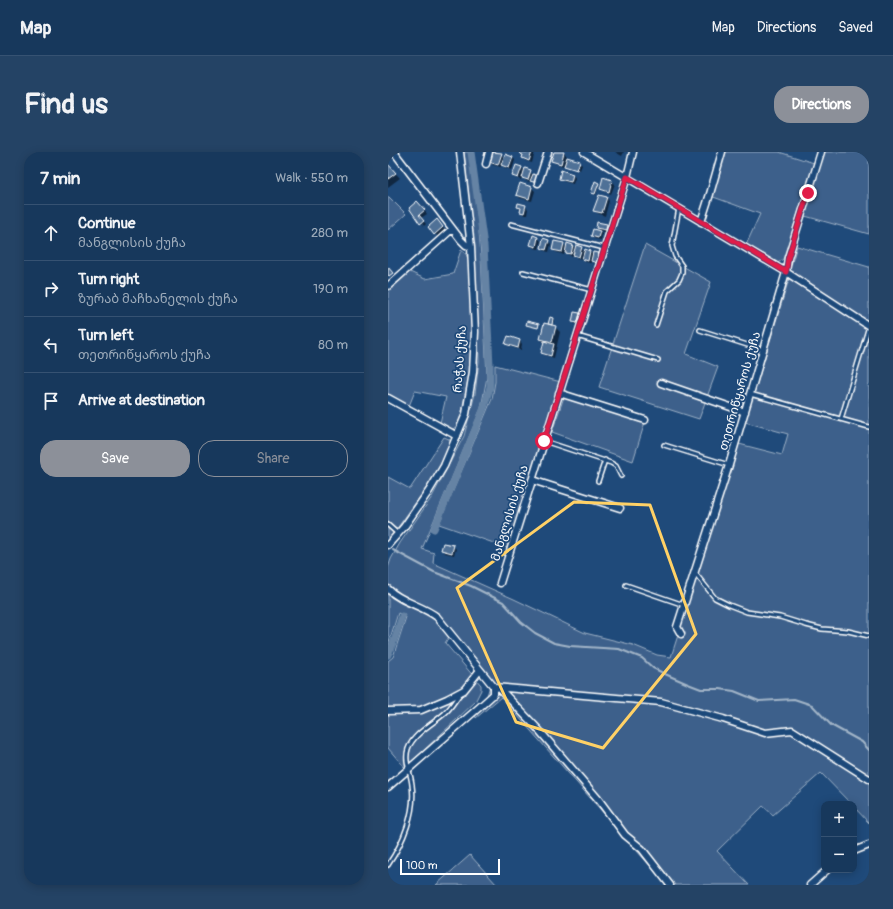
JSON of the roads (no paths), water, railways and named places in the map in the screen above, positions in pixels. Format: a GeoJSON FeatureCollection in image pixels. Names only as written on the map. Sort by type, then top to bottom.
{"type":"FeatureCollection","features":[{"type":"Feature","properties":{"kind":"street"},"geometry":{"type":"LineString","coordinates":[[394,152],[452,229],[466,245],[471,247]]}},
{"type":"Feature","properties":{"kind":"street","name":"რაჭას ქუჩა"},"geometry":{"type":"LineString","coordinates":[[388,545],[398,534],[429,491],[444,466],[466,414],[473,372],[475,332],[471,247],[460,152]]}},
{"type":"Feature","properties":{"kind":"street"},"geometry":{"type":"LineString","coordinates":[[486,164],[489,152]]}},
{"type":"Feature","properties":{"kind":"street"},"geometry":{"type":"LineString","coordinates":[[538,183],[548,152]]}},
{"type":"Feature","properties":{"kind":"street"},"geometry":{"type":"LineString","coordinates":[[584,152],[786,272],[869,326]]}},
{"type":"Feature","properties":{"kind":"street","name":"მანგლისის ქუჩა"},"geometry":{"type":"LineString","coordinates":[[500,583],[634,152]]}},
{"type":"Feature","properties":{"kind":"street"},"geometry":{"type":"LineString","coordinates":[[701,222],[722,152]]}},
{"type":"Feature","properties":{"kind":"street","name":"თეთრიწყაროს ქუჩა"},"geometry":{"type":"LineString","coordinates":[[682,634],[677,627],[729,465],[786,272],[788,258],[821,152]]}},
{"type":"Feature","properties":{"kind":"street"},"geometry":{"type":"LineString","coordinates":[[388,286],[452,229]]}},
{"type":"Feature","properties":{"kind":"street"},"geometry":{"type":"LineString","coordinates":[[661,383],[745,412]]}},
{"type":"Feature","properties":{"kind":"street"},"geometry":{"type":"LineString","coordinates":[[560,394],[645,420]]}},
{"type":"Feature","properties":{"kind":"street"},"geometry":{"type":"LineString","coordinates":[[388,398],[457,436]]}},
{"type":"Feature","properties":{"kind":"street"},"geometry":{"type":"LineString","coordinates":[[532,480],[620,508]]}},
{"type":"Feature","properties":{"kind":"street"},"geometry":{"type":"LineString","coordinates":[[388,589],[396,597],[430,611],[437,617],[480,670],[538,729],[599,800],[625,835],[642,849],[670,885]]}},
{"type":"Feature","properties":{"kind":"street"},"geometry":{"type":"LineString","coordinates":[[388,711],[421,710],[464,690],[480,670]]}},
{"type":"Feature","properties":{"kind":"street"},"geometry":{"type":"LineString","coordinates":[[388,787],[494,694],[497,687]]}},
{"type":"Feature","properties":{"kind":"street"},"geometry":{"type":"LineString","coordinates":[[497,687],[661,702],[723,719],[765,733],[792,730],[869,778]]}},
{"type":"Feature","properties":{"kind":"street"},"geometry":{"type":"LineString","coordinates":[[857,850],[869,845]]}},
{"type":"Feature","properties":{"kind":"street"},"geometry":{"type":"LineString","coordinates":[[810,885],[824,873]]}},
{"type":"Feature","properties":{"kind":"lane"},"geometry":{"type":"LineString","coordinates":[[656,326],[667,291],[679,280],[682,273],[682,266],[675,256],[672,246],[679,208]]}},
{"type":"Feature","properties":{"kind":"lane"},"geometry":{"type":"LineString","coordinates":[[511,224],[605,248]]}},
{"type":"Feature","properties":{"kind":"lane"},"geometry":{"type":"LineString","coordinates":[[522,272],[592,290]]}},
{"type":"Feature","properties":{"kind":"lane"},"geometry":{"type":"LineString","coordinates":[[841,419],[869,326]]}},
{"type":"Feature","properties":{"kind":"lane"},"geometry":{"type":"LineString","coordinates":[[700,330],[763,350]]}},
{"type":"Feature","properties":{"kind":"lane"},"geometry":{"type":"LineString","coordinates":[[577,336],[658,360]]}},
{"type":"Feature","properties":{"kind":"lane"},"geometry":{"type":"LineString","coordinates":[[750,394],[869,427]]}},
{"type":"Feature","properties":{"kind":"lane"},"geometry":{"type":"LineString","coordinates":[[544,441],[605,460],[616,466],[621,476]]}},
{"type":"Feature","properties":{"kind":"lane"},"geometry":{"type":"LineString","coordinates":[[664,445],[729,465]]}},
{"type":"Feature","properties":{"kind":"lane"},"geometry":{"type":"LineString","coordinates":[[598,481],[605,460]]}},
{"type":"Feature","properties":{"kind":"lane"},"geometry":{"type":"LineString","coordinates":[[388,525],[398,534]]}},
{"type":"Feature","properties":{"kind":"lane"},"geometry":{"type":"LineString","coordinates":[[694,572],[716,598],[728,605],[747,612],[780,617],[822,629],[848,631],[869,636]]}},
{"type":"Feature","properties":{"kind":"lane"},"geometry":{"type":"LineString","coordinates":[[626,584],[684,605]]}},
{"type":"Feature","properties":{"kind":"lane"},"geometry":{"type":"LineString","coordinates":[[388,869],[388,865],[397,851],[413,802],[412,784],[406,758],[409,748],[415,738],[446,712],[464,690]]}},
{"type":"Feature","properties":{"kind":"waterway"},"geometry":{"type":"LineString","coordinates":[[434,529],[484,408],[490,387],[484,246],[471,152]]}},
{"type":"Feature","properties":{"kind":"waterway"},"geometry":{"type":"LineString","coordinates":[[393,550],[434,572],[471,586],[503,602],[521,622],[535,633],[554,643],[570,646],[619,649],[642,658],[653,668],[665,674],[701,689],[734,691],[759,701],[794,699],[812,705],[831,725],[862,742],[869,750]]}},
{"type":"Feature","properties":{"kind":"waterway"},"geometry":{"type":"LineString","coordinates":[[388,655],[402,616]]}}]}
